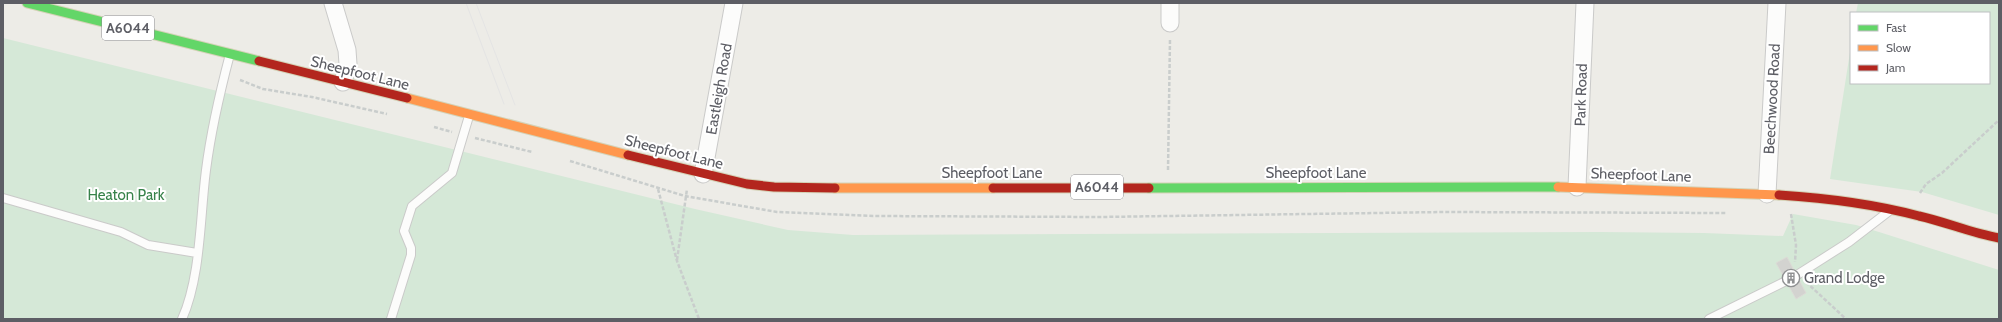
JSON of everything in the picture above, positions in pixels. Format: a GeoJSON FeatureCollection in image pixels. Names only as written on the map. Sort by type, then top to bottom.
{"type":"FeatureCollection","features":[{"type":"Feature","properties":{"kind":"main road","name":"Sheepfoot Lane"},"geometry":{"type":"LineString","coordinates":[[27,3],[230,53],[697,173],[747,184],[774,187],[843,188],[1168,186],[1577,187],[1767,194],[1811,197],[1891,209],[1921,216],[1976,234],[1999,238]]}},
{"type":"Feature","properties":{"kind":"main road","name":"Sheepfoot Lane"},"geometry":{"type":"LineString","coordinates":[[1976,234],[1987,244]]}},
{"type":"Feature","properties":{"kind":"street"},"geometry":{"type":"LineString","coordinates":[[333,3],[346,50],[348,64],[344,82]]}},
{"type":"Feature","properties":{"kind":"street","name":"Eastleigh Road"},"geometry":{"type":"LineString","coordinates":[[697,173],[734,3]]}},
{"type":"Feature","properties":{"kind":"street"},"geometry":{"type":"LineString","coordinates":[[1170,3],[1170,23]]}},
{"type":"Feature","properties":{"kind":"street","name":"Park Road"},"geometry":{"type":"LineString","coordinates":[[1577,187],[1585,3]]}},
{"type":"Feature","properties":{"kind":"street","name":"Beechwood Road"},"geometry":{"type":"LineString","coordinates":[[1767,194],[1777,3]]}},
{"type":"Feature","properties":{"kind":"lane"},"geometry":{"type":"LineString","coordinates":[[182,319],[188,306],[195,277],[206,168],[216,111],[230,53]]}},
{"type":"Feature","properties":{"kind":"lane"},"geometry":{"type":"LineString","coordinates":[[391,319],[411,255],[411,248],[404,232],[412,206],[452,173],[469,115]]}},
{"type":"Feature","properties":{"kind":"lane"},"geometry":{"type":"LineString","coordinates":[[3,198],[121,232],[148,245],[197,253]]}},
{"type":"Feature","properties":{"kind":"lane"},"geometry":{"type":"LineString","coordinates":[[1796,275],[1843,246],[1891,209]]}},
{"type":"Feature","properties":{"kind":"lane"},"geometry":{"type":"LineString","coordinates":[[1709,319],[1786,281]]}},
{"type":"Feature","properties":{"kind":"path"},"geometry":{"type":"LineString","coordinates":[[1168,186],[1170,23]]}},
{"type":"Feature","properties":{"kind":"path"},"geometry":{"type":"LineString","coordinates":[[1920,193],[1926,184],[1942,173],[1999,120]]}},
{"type":"Feature","properties":{"kind":"path"},"geometry":{"type":"LineString","coordinates":[[677,261],[697,173]]}},
{"type":"Feature","properties":{"kind":"path"},"geometry":{"type":"LineString","coordinates":[[658,188],[677,261],[698,319]]}},
{"type":"Feature","properties":{"kind":"green space"},"geometry":{"type":"Polygon","coordinates":[[[1858,3],[1999,3],[1999,215],[1922,192],[1830,179],[1850,52],[1850,84],[1990,84],[1990,12],[1856,12],[1858,3]]]}},
{"type":"Feature","properties":{"kind":"green space","name":"Heaton Park"},"geometry":{"type":"Polygon","coordinates":[[[3,38],[695,209],[788,230],[853,235],[1600,232],[1704,233],[1783,236],[1793,214],[1856,225],[1999,270],[1999,319],[3,319],[3,38]]]}},
{"type":"Feature","properties":{"kind":"building","name":"Grand Lodge"},"geometry":{"type":"Polygon","coordinates":[[[1787,257],[1806,293],[1796,299],[1776,263],[1787,257]]]}},
{"type":"Feature","properties":{"kind":"tram line"},"geometry":{"type":"LineString","coordinates":[[466,3],[504,104]]}},
{"type":"Feature","properties":{"kind":"tram line"},"geometry":{"type":"LineString","coordinates":[[476,3],[515,105]]}},
{"type":"Feature","properties":{"kind":"traffic: fast"},"geometry":{"type":"LineString","coordinates":[[27,3],[259,61]]}},
{"type":"Feature","properties":{"kind":"traffic: fast"},"geometry":{"type":"LineString","coordinates":[[1149,188],[1558,187]]}},
{"type":"Feature","properties":{"kind":"traffic: slow"},"geometry":{"type":"LineString","coordinates":[[407,98],[628,155]]}},
{"type":"Feature","properties":{"kind":"traffic: slow"},"geometry":{"type":"LineString","coordinates":[[1558,187],[1779,195]]}},
{"type":"Feature","properties":{"kind":"traffic: slow"},"geometry":{"type":"LineString","coordinates":[[835,188],[993,188]]}},
{"type":"Feature","properties":{"kind":"traffic: jam"},"geometry":{"type":"LineString","coordinates":[[259,61],[407,98]]}},
{"type":"Feature","properties":{"kind":"traffic: jam"},"geometry":{"type":"LineString","coordinates":[[628,155],[747,184],[774,187],[835,188]]}},
{"type":"Feature","properties":{"kind":"traffic: jam"},"geometry":{"type":"LineString","coordinates":[[993,188],[1149,188]]}},
{"type":"Feature","properties":{"kind":"traffic: jam"},"geometry":{"type":"LineString","coordinates":[[1779,195],[1832,200],[1885,208],[1929,218],[1999,238]]}},
{"type":"Feature","properties":{"kind":"place","name":"Grand Lodge"},"geometry":{"type":"Point","coordinates":[1791,278]}}]}
